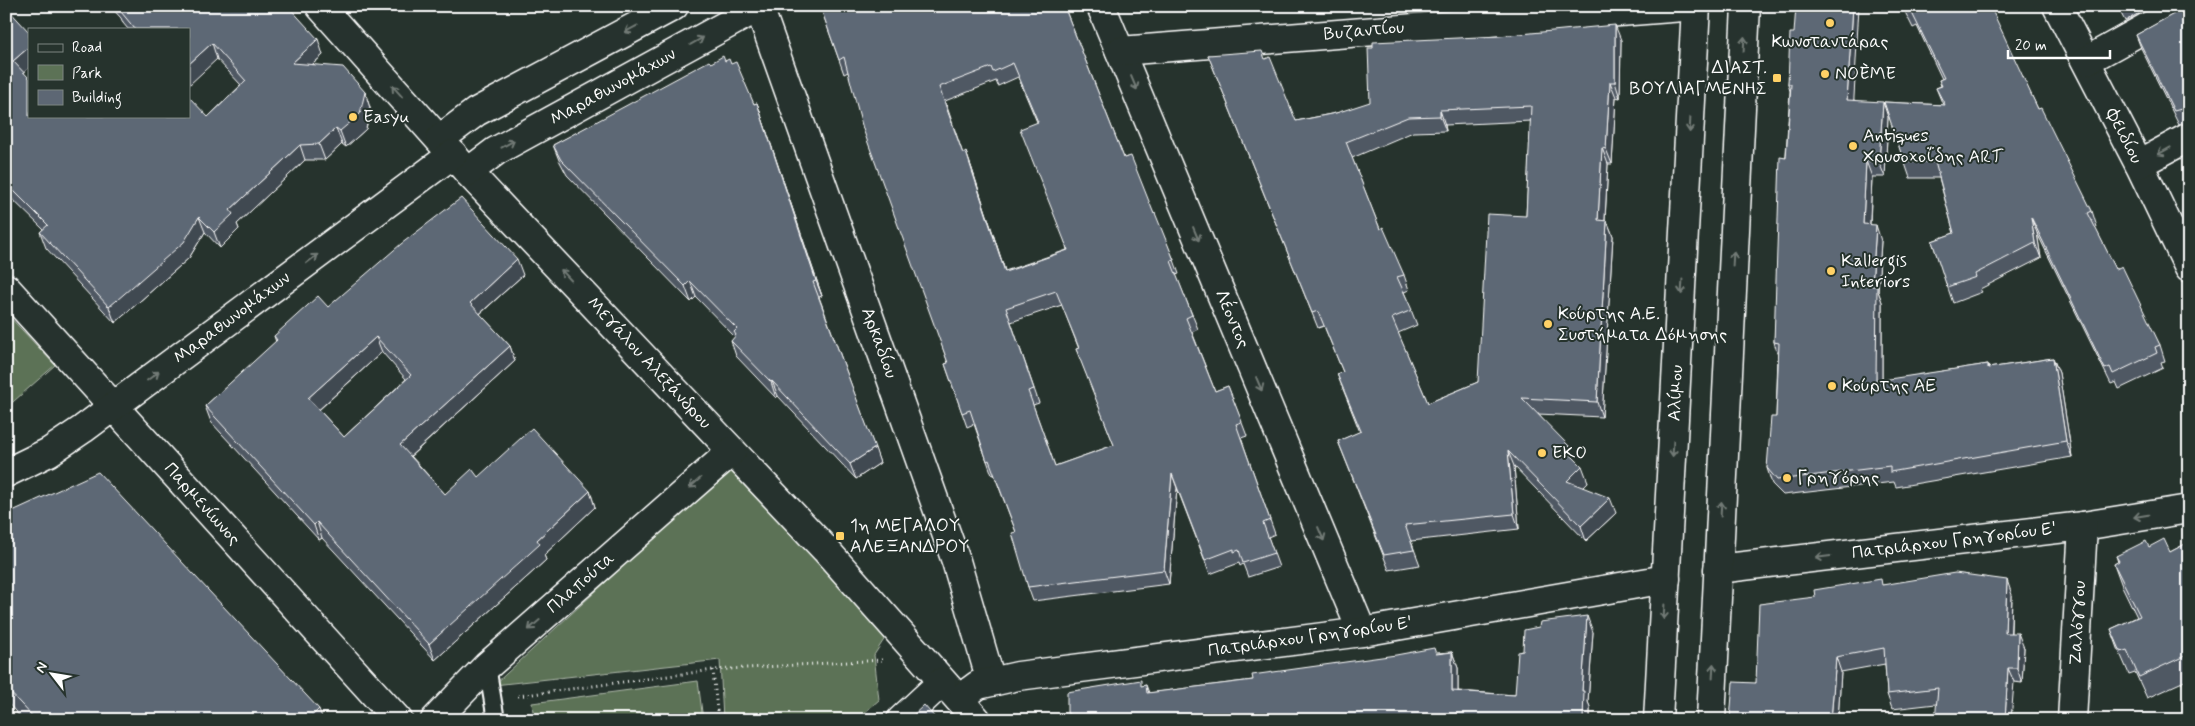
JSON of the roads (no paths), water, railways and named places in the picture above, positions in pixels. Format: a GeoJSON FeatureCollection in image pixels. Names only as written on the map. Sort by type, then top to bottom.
{"type":"FeatureCollection","features":[{"type":"Feature","properties":{"kind":"street","name":"Μεγάλου Αλεξάνδρου"},"geometry":{"type":"LineString","coordinates":[[320,6],[454,155],[825,549],[977,720]]}},
{"type":"Feature","properties":{"kind":"street","name":"Μαραθωνομάχων"},"geometry":{"type":"LineString","coordinates":[[6,473],[49,452],[114,406],[454,155],[476,112],[674,6]]}},
{"type":"Feature","properties":{"kind":"street","name":"Λέοντος"},"geometry":{"type":"LineString","coordinates":[[1102,6],[1362,632]]}},
{"type":"Feature","properties":{"kind":"street","name":"Βυζαντίου"},"geometry":{"type":"LineString","coordinates":[[1120,51],[1696,6]]}},
{"type":"Feature","properties":{"kind":"street","name":"Αλίμου"},"geometry":{"type":"LineString","coordinates":[[1658,720],[1696,6]]}},
{"type":"Feature","properties":{"kind":"street"},"geometry":{"type":"LineString","coordinates":[[1711,720],[1746,6]]}},
{"type":"Feature","properties":{"kind":"street","name":"Φειδίου"},"geometry":{"type":"LineString","coordinates":[[2057,6],[2139,164],[2189,268]]}},
{"type":"Feature","properties":{"kind":"street"},"geometry":{"type":"LineString","coordinates":[[2086,61],[2185,6]]}},
{"type":"Feature","properties":{"kind":"street","name":"Μαραθωνομάχων"},"geometry":{"type":"LineString","coordinates":[[454,155],[496,151],[760,7]]}},
{"type":"Feature","properties":{"kind":"street","name":"Αρκαδίου"},"geometry":{"type":"LineString","coordinates":[[760,7],[956,561],[991,681]]}},
{"type":"Feature","properties":{"kind":"street"},"geometry":{"type":"LineString","coordinates":[[2139,164],[2189,137]]}},
{"type":"Feature","properties":{"kind":"street","name":"Παρμενίωνος"},"geometry":{"type":"LineString","coordinates":[[6,288],[398,720]]}},
{"type":"Feature","properties":{"kind":"street","name":"Πλαπούτα"},"geometry":{"type":"LineString","coordinates":[[435,720],[487,666],[732,451]]}},
{"type":"Feature","properties":{"kind":"street","name":"Πατριάρχου Γρηγορίου Ε'"},"geometry":{"type":"LineString","coordinates":[[1718,570],[2083,526],[2189,509]]}},
{"type":"Feature","properties":{"kind":"street","name":"Ζαλόγγου"},"geometry":{"type":"LineString","coordinates":[[2072,720],[2083,526]]}},
{"type":"Feature","properties":{"kind":"street","name":"Πατριάρχου Γρηγορίου Ε'"},"geometry":{"type":"LineString","coordinates":[[901,720],[950,691],[991,681],[1362,632],[1666,579]]}},
{"type":"Feature","properties":{"kind":"lane"},"geometry":{"type":"LineString","coordinates":[[487,666],[496,720]]}},
{"type":"Feature","properties":{"kind":"place","name":"Κωνσταντάρας"},"geometry":{"type":"Point","coordinates":[1830,23]}},
{"type":"Feature","properties":{"kind":"place","name":"NOÈME"},"geometry":{"type":"Point","coordinates":[1825,74]}},
{"type":"Feature","properties":{"kind":"place","name":"ΔΙΑΣΤ. ΒΟΥΛΙΑΓΜΕΝΗΣ"},"geometry":{"type":"Point","coordinates":[1777,78]}},
{"type":"Feature","properties":{"kind":"place","name":"Easyu"},"geometry":{"type":"Point","coordinates":[353,117]}},
{"type":"Feature","properties":{"kind":"place","name":"Antiques Χρυσοχοΐδης ART"},"geometry":{"type":"Point","coordinates":[1853,146]}},
{"type":"Feature","properties":{"kind":"place","name":"Kallergis Interiors"},"geometry":{"type":"Point","coordinates":[1831,271]}},
{"type":"Feature","properties":{"kind":"place","name":"Κούρτης Α.Ε. Συστήματα Δόμησης"},"geometry":{"type":"Point","coordinates":[1548,324]}},
{"type":"Feature","properties":{"kind":"place","name":"Κούρτης ΑΕ"},"geometry":{"type":"Point","coordinates":[1832,386]}},
{"type":"Feature","properties":{"kind":"place","name":"EKO"},"geometry":{"type":"Point","coordinates":[1542,453]}},
{"type":"Feature","properties":{"kind":"place","name":"Γρηγόρης"},"geometry":{"type":"Point","coordinates":[1787,478]}},
{"type":"Feature","properties":{"kind":"place","name":"1η ΜΕΓΑΛΟΥ ΑΛΕΞΑΝΔΡΟΥ"},"geometry":{"type":"Point","coordinates":[840,536]}}]}
